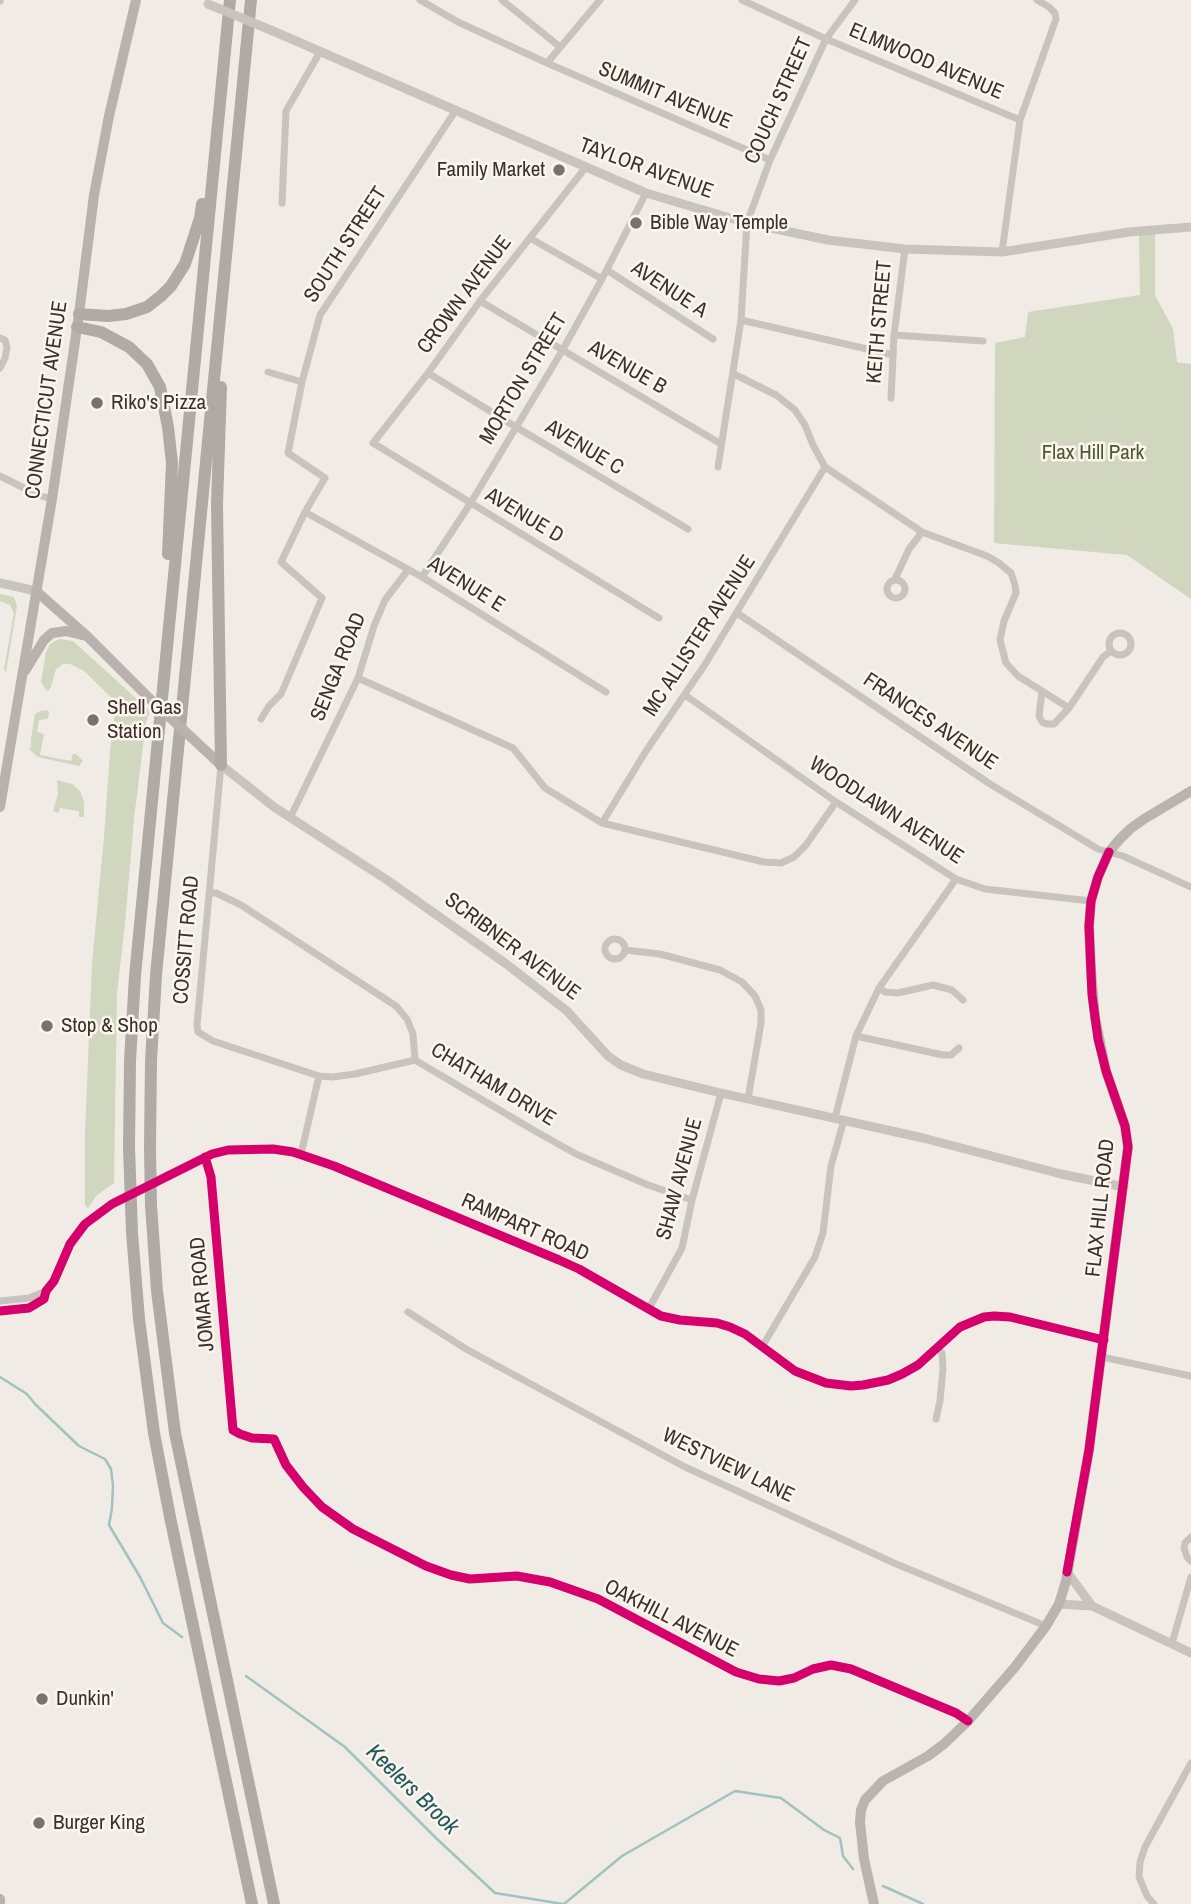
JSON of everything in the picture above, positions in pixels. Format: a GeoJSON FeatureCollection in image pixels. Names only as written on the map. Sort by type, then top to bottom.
{"type":"FeatureCollection","features":[{"type":"Feature","properties":{"kind":"highway"},"geometry":{"type":"LineString","coordinates":[[230,0],[133,1004],[129,1109],[132,1233],[140,1329],[158,1452],[253,1904]]}},
{"type":"Feature","properties":{"kind":"highway"},"geometry":{"type":"LineString","coordinates":[[251,0],[156,975],[150,1071],[150,1176],[159,1319],[180,1461],[274,1904]]}},
{"type":"Feature","properties":{"kind":"highway"},"geometry":{"type":"LineString","coordinates":[[78,320],[117,316],[147,307],[162,296],[178,277],[191,250],[200,218],[225,51]]}},
{"type":"Feature","properties":{"kind":"highway"},"geometry":{"type":"LineString","coordinates":[[221,765],[217,504],[229,229]]}},
{"type":"Feature","properties":{"kind":"highway"},"geometry":{"type":"LineString","coordinates":[[78,320],[129,347],[148,364],[160,387],[173,463],[166,656]]}},
{"type":"Feature","properties":{"kind":"main road","name":"CONNECTICUT AVENUE"},"geometry":{"type":"LineString","coordinates":[[0,807],[52,499],[93,195],[136,0]]}},
{"type":"Feature","properties":{"kind":"main road","name":"SCRIBNER AVENUE"},"geometry":{"type":"LineString","coordinates":[[36,591],[87,636],[221,765]]}},
{"type":"Feature","properties":{"kind":"main road"},"geometry":{"type":"LineString","coordinates":[[22,676],[48,635],[62,631],[87,636]]}},
{"type":"Feature","properties":{"kind":"main road","name":"FLAX HILL ROAD"},"geometry":{"type":"LineString","coordinates":[[874,1904],[864,1858],[860,1822],[865,1800],[883,1781],[928,1756],[968,1721],[1015,1667],[1059,1604],[1084,1483],[1124,1187],[1128,1136],[1106,1071],[1096,1029],[1089,926],[1091,901],[1109,852],[1130,829],[1191,790]]}},
{"type":"Feature","properties":{"kind":"main road"},"geometry":{"type":"LineString","coordinates":[[0,1899],[0,1904]]}},
{"type":"Feature","properties":{"kind":"street","name":"SUMMIT AVENUE"},"geometry":{"type":"LineString","coordinates":[[420,0],[458,22],[547,63],[770,160]]}},
{"type":"Feature","properties":{"kind":"street"},"geometry":{"type":"LineString","coordinates":[[502,0],[560,47]]}},
{"type":"Feature","properties":{"kind":"street"},"geometry":{"type":"LineString","coordinates":[[547,63],[600,0]]}},
{"type":"Feature","properties":{"kind":"street","name":"ELMWOOD AVENUE"},"geometry":{"type":"LineString","coordinates":[[742,0],[826,39],[1020,120]]}},
{"type":"Feature","properties":{"kind":"street","name":"COUCH STREET"},"geometry":{"type":"LineString","coordinates":[[718,467],[741,320],[747,223],[770,160],[826,39],[855,0]]}},
{"type":"Feature","properties":{"kind":"street"},"geometry":{"type":"LineString","coordinates":[[1002,252],[1020,120],[1056,19],[1055,13],[1049,7],[1037,0]]}},
{"type":"Feature","properties":{"kind":"street","name":"TAYLOR AVENUE"},"geometry":{"type":"LineString","coordinates":[[204,2],[646,192],[747,223],[828,240],[905,249],[1002,252],[1129,232],[1191,227]]}},
{"type":"Feature","properties":{"kind":"street"},"geometry":{"type":"LineString","coordinates":[[282,203],[286,111],[320,52]]}},
{"type":"Feature","properties":{"kind":"street","name":"SOUTH STREET"},"geometry":{"type":"LineString","coordinates":[[305,512],[325,478],[288,453],[302,382],[320,315],[456,110]]}},
{"type":"Feature","properties":{"kind":"street","name":"CROWN AVENUE"},"geometry":{"type":"LineString","coordinates":[[373,443],[586,167]]}},
{"type":"Feature","properties":{"kind":"street","name":"MORTON STREET"},"geometry":{"type":"LineString","coordinates":[[422,577],[470,504],[562,351],[646,192]]}},
{"type":"Feature","properties":{"kind":"street","name":"AVENUE A"},"geometry":{"type":"LineString","coordinates":[[530,238],[602,279]]}},
{"type":"Feature","properties":{"kind":"street","name":"KEITH STREET"},"geometry":{"type":"LineString","coordinates":[[891,398],[892,355],[905,249]]}},
{"type":"Feature","properties":{"kind":"street","name":"AVENUE A"},"geometry":{"type":"LineString","coordinates":[[607,270],[713,339]]}},
{"type":"Feature","properties":{"kind":"street","name":"AVENUE B"},"geometry":{"type":"LineString","coordinates":[[480,301],[720,444]]}},
{"type":"Feature","properties":{"kind":"street"},"geometry":{"type":"LineString","coordinates":[[741,320],[892,355]]}},
{"type":"Feature","properties":{"kind":"street"},"geometry":{"type":"LineString","coordinates":[[894,335],[983,341]]}},
{"type":"Feature","properties":{"kind":"street"},"geometry":{"type":"LineString","coordinates":[[0,368],[7,347],[2,339]]}},
{"type":"Feature","properties":{"kind":"street"},"geometry":{"type":"LineString","coordinates":[[268,372],[302,382]]}},
{"type":"Feature","properties":{"kind":"street","name":"AVENUE C"},"geometry":{"type":"LineString","coordinates":[[428,373],[688,529]]}},
{"type":"Feature","properties":{"kind":"street"},"geometry":{"type":"LineString","coordinates":[[734,374],[776,395],[795,410],[825,467],[922,532],[987,556],[1011,573],[1016,593],[1004,621],[1000,640],[1006,663],[1018,676],[1069,708]]}},
{"type":"Feature","properties":{"kind":"street","name":"AVENUE D"},"geometry":{"type":"LineString","coordinates":[[373,443],[659,618]]}},
{"type":"Feature","properties":{"kind":"street","name":"MC ALLISTER AVENUE"},"geometry":{"type":"LineString","coordinates":[[602,823],[737,613],[825,467]]}},
{"type":"Feature","properties":{"kind":"street"},"geometry":{"type":"LineString","coordinates":[[0,476],[52,499]]}},
{"type":"Feature","properties":{"kind":"street"},"geometry":{"type":"LineString","coordinates":[[261,719],[281,694],[322,598],[281,562],[305,512]]}},
{"type":"Feature","properties":{"kind":"street","name":"AVENUE E"},"geometry":{"type":"LineString","coordinates":[[305,512],[422,577],[606,692]]}},
{"type":"Feature","properties":{"kind":"street"},"geometry":{"type":"LineString","coordinates":[[895,579],[909,549],[922,532]]}},
{"type":"Feature","properties":{"kind":"street","name":"SENGA ROAD"},"geometry":{"type":"LineString","coordinates":[[290,818],[358,678],[385,600],[408,570]]}},
{"type":"Feature","properties":{"kind":"street","name":"SCRIBNER AVENUE"},"geometry":{"type":"LineString","coordinates":[[0,583],[36,591]]}},
{"type":"Feature","properties":{"kind":"street","name":"FRANCES AVENUE"},"geometry":{"type":"LineString","coordinates":[[737,613],[990,783],[1098,849],[1123,856],[1191,887]]}},
{"type":"Feature","properties":{"kind":"street"},"geometry":{"type":"LineString","coordinates":[[1042,691],[1039,710],[1042,722],[1054,723],[1069,708],[1103,657],[1111,651]]}},
{"type":"Feature","properties":{"kind":"street"},"geometry":{"type":"LineString","coordinates":[[358,678],[513,748],[545,788],[602,823],[764,863],[781,863],[794,858],[806,845],[836,802]]}},
{"type":"Feature","properties":{"kind":"street","name":"WOODLAWN AVENUE"},"geometry":{"type":"LineString","coordinates":[[685,695],[836,802],[956,879],[985,889],[1091,901]]}},
{"type":"Feature","properties":{"kind":"street","name":"SCRIBNER AVENUE"},"geometry":{"type":"LineString","coordinates":[[221,765],[247,788],[290,818],[387,880],[505,963],[567,1011],[615,1062],[643,1074],[720,1093],[923,1138],[1061,1174],[1124,1187]]}},
{"type":"Feature","properties":{"kind":"street","name":"COSSITT ROAD"},"geometry":{"type":"LineString","coordinates":[[221,765],[198,1032],[213,1041],[319,1076],[355,1074],[415,1060]]}},
{"type":"Feature","properties":{"kind":"street"},"geometry":{"type":"LineString","coordinates":[[762,1347],[805,1273],[823,1233],[831,1166],[856,1036],[879,988],[956,879]]}},
{"type":"Feature","properties":{"kind":"street","name":"CHATHAM DRIVE"},"geometry":{"type":"LineString","coordinates":[[209,893],[216,893],[241,905],[396,1006],[407,1019],[413,1034],[415,1060],[576,1154],[648,1185],[692,1200]]}},
{"type":"Feature","properties":{"kind":"street"},"geometry":{"type":"LineString","coordinates":[[625,950],[660,954],[720,970],[742,982],[755,996],[761,1010],[761,1023],[748,1099]]}},
{"type":"Feature","properties":{"kind":"street"},"geometry":{"type":"LineString","coordinates":[[879,988],[885,992],[898,993],[933,985],[951,990],[963,1000]]}},
{"type":"Feature","properties":{"kind":"street"},"geometry":{"type":"LineString","coordinates":[[856,1036],[943,1055],[951,1055],[959,1048]]}},
{"type":"Feature","properties":{"kind":"street"},"geometry":{"type":"LineString","coordinates":[[301,1154],[319,1076]]}},
{"type":"Feature","properties":{"kind":"street","name":"SHAW AVENUE"},"geometry":{"type":"LineString","coordinates":[[648,1310],[682,1248],[720,1093]]}},
{"type":"Feature","properties":{"kind":"street","name":"RAMPART ROAD"},"geometry":{"type":"LineString","coordinates":[[46,1292],[54,1281],[66,1249],[93,1217],[112,1204],[205,1157],[229,1150],[273,1149],[301,1154],[334,1166],[559,1260],[599,1280],[648,1310],[670,1319],[724,1325],[736,1329],[787,1366],[805,1376],[827,1383],[850,1386],[875,1383],[901,1374],[918,1364],[960,1326],[976,1319],[994,1316],[1010,1317],[1104,1340]]}},
{"type":"Feature","properties":{"kind":"street","name":"JOMAR ROAD"},"geometry":{"type":"LineString","coordinates":[[205,1157],[211,1177],[233,1430]]}},
{"type":"Feature","properties":{"kind":"street"},"geometry":{"type":"LineString","coordinates":[[0,1301],[29,1298],[46,1292]]}},
{"type":"Feature","properties":{"kind":"street"},"geometry":{"type":"LineString","coordinates":[[0,1311],[34,1306],[44,1299],[46,1292]]}},
{"type":"Feature","properties":{"kind":"street","name":"WESTVIEW LANE"},"geometry":{"type":"LineString","coordinates":[[408,1312],[466,1349],[685,1467],[894,1563],[1046,1626]]}},
{"type":"Feature","properties":{"kind":"street"},"geometry":{"type":"LineString","coordinates":[[936,1419],[943,1369],[942,1353],[937,1348]]}},
{"type":"Feature","properties":{"kind":"street"},"geometry":{"type":"LineString","coordinates":[[1102,1357],[1191,1376]]}},
{"type":"Feature","properties":{"kind":"street","name":"OAKHILL AVENUE"},"geometry":{"type":"LineString","coordinates":[[233,1430],[252,1438],[274,1439],[286,1465],[322,1507],[353,1529],[426,1566],[470,1579],[517,1576],[550,1582],[598,1599],[736,1672],[759,1679],[779,1681],[831,1665],[851,1668],[956,1713],[968,1721]]}},
{"type":"Feature","properties":{"kind":"street"},"geometry":{"type":"LineString","coordinates":[[1191,1537],[1184,1548],[1191,1561]]}},
{"type":"Feature","properties":{"kind":"street"},"geometry":{"type":"LineString","coordinates":[[1067,1573],[1092,1606]]}},
{"type":"Feature","properties":{"kind":"street"},"geometry":{"type":"LineString","coordinates":[[1172,1643],[1191,1577]]}},
{"type":"Feature","properties":{"kind":"street"},"geometry":{"type":"LineString","coordinates":[[1059,1604],[1092,1606],[1191,1653]]}},
{"type":"Feature","properties":{"kind":"street"},"geometry":{"type":"LineString","coordinates":[[1154,1904],[1147,1896],[1139,1877],[1140,1862],[1145,1847],[1191,1763]]}},
{"type":"Feature","properties":{"kind":"green space","name":"Flax Hill Park"},"geometry":{"type":"Polygon","coordinates":[[[1155,232],[1155,295],[1173,329],[1177,362],[1191,364],[1191,599],[1127,555],[994,543],[995,343],[1025,337],[1028,312],[1140,295],[1139,234],[1155,232]]]}},
{"type":"Feature","properties":{"kind":"green space"},"geometry":{"type":"Polygon","coordinates":[[[0,594],[14,597],[17,606],[6,672],[4,669],[14,613],[10,605],[0,601],[0,594]]]}},
{"type":"Feature","properties":{"kind":"green space"},"geometry":{"type":"Polygon","coordinates":[[[59,639],[73,641],[150,711],[146,722],[134,819],[117,993],[114,1183],[97,1195],[88,1208],[85,1205],[85,1133],[92,963],[116,702],[84,671],[70,664],[63,664],[56,669],[51,687],[46,690],[41,682],[46,652],[50,644],[59,639]]]}},
{"type":"Feature","properties":{"kind":"green space"},"geometry":{"type":"Polygon","coordinates":[[[47,710],[48,719],[39,720],[37,732],[44,734],[40,755],[71,761],[73,754],[76,754],[83,761],[79,766],[38,757],[29,749],[35,714],[47,710]]]}},
{"type":"Feature","properties":{"kind":"green space"},"geometry":{"type":"Polygon","coordinates":[[[57,780],[72,784],[80,791],[84,802],[84,817],[79,817],[79,811],[60,808],[58,813],[53,811],[58,794],[57,780]]]}},
{"type":"Feature","properties":{"kind":"waterway","name":"Keelers Brook"},"geometry":{"type":"LineString","coordinates":[[0,1377],[27,1394],[79,1446],[105,1459],[111,1469],[113,1485],[109,1525],[163,1623],[182,1637]]}},
{"type":"Feature","properties":{"kind":"waterway","name":"Keelers Brook"},"geometry":{"type":"LineString","coordinates":[[246,1676],[345,1747],[495,1893],[563,1904]]}},
{"type":"Feature","properties":{"kind":"waterway","name":"Keelers Brook"},"geometry":{"type":"LineString","coordinates":[[564,1904],[622,1856],[735,1791],[781,1798],[824,1830],[840,1838],[843,1856],[853,1869]]}},
{"type":"Feature","properties":{"kind":"waterway","name":"Keelers Brook"},"geometry":{"type":"LineString","coordinates":[[883,1886],[923,1904]]}},
{"type":"Feature","properties":{"kind":"cycle path"},"geometry":{"type":"LineString","coordinates":[[1067,1572],[1089,1450],[1128,1147],[1125,1126],[1098,1039],[1092,995],[1089,926],[1091,901],[1109,852]]}},
{"type":"Feature","properties":{"kind":"cycle path"},"geometry":{"type":"LineString","coordinates":[[0,1311],[29,1308],[44,1299],[70,1244],[85,1224],[112,1204],[212,1154],[228,1150],[273,1149],[293,1152],[334,1166],[559,1260],[661,1316],[730,1327],[745,1334],[795,1371],[826,1383],[851,1386],[888,1380],[918,1365],[960,1327],[984,1317],[1010,1317],[1104,1340]]}},
{"type":"Feature","properties":{"kind":"cycle path"},"geometry":{"type":"LineString","coordinates":[[205,1157],[211,1177],[233,1430],[252,1438],[274,1439],[286,1465],[322,1507],[353,1529],[426,1566],[451,1575],[470,1579],[517,1576],[550,1582],[598,1599],[736,1672],[759,1679],[779,1681],[831,1665],[851,1669],[956,1713],[968,1721]]}},
{"type":"Feature","properties":{"kind":"place","name":"Family Market"},"geometry":{"type":"Point","coordinates":[559,170]}},
{"type":"Feature","properties":{"kind":"place","name":"Bible Way Temple"},"geometry":{"type":"Point","coordinates":[636,223]}},
{"type":"Feature","properties":{"kind":"place","name":"Riko's Pizza"},"geometry":{"type":"Point","coordinates":[97,403]}},
{"type":"Feature","properties":{"kind":"place","name":"Shell Gas Station"},"geometry":{"type":"Point","coordinates":[93,720]}},
{"type":"Feature","properties":{"kind":"place","name":"Stop & Shop"},"geometry":{"type":"Point","coordinates":[47,1026]}},
{"type":"Feature","properties":{"kind":"place","name":"Dunkin'"},"geometry":{"type":"Point","coordinates":[42,1699]}},
{"type":"Feature","properties":{"kind":"place","name":"Burger King"},"geometry":{"type":"Point","coordinates":[39,1823]}}]}
